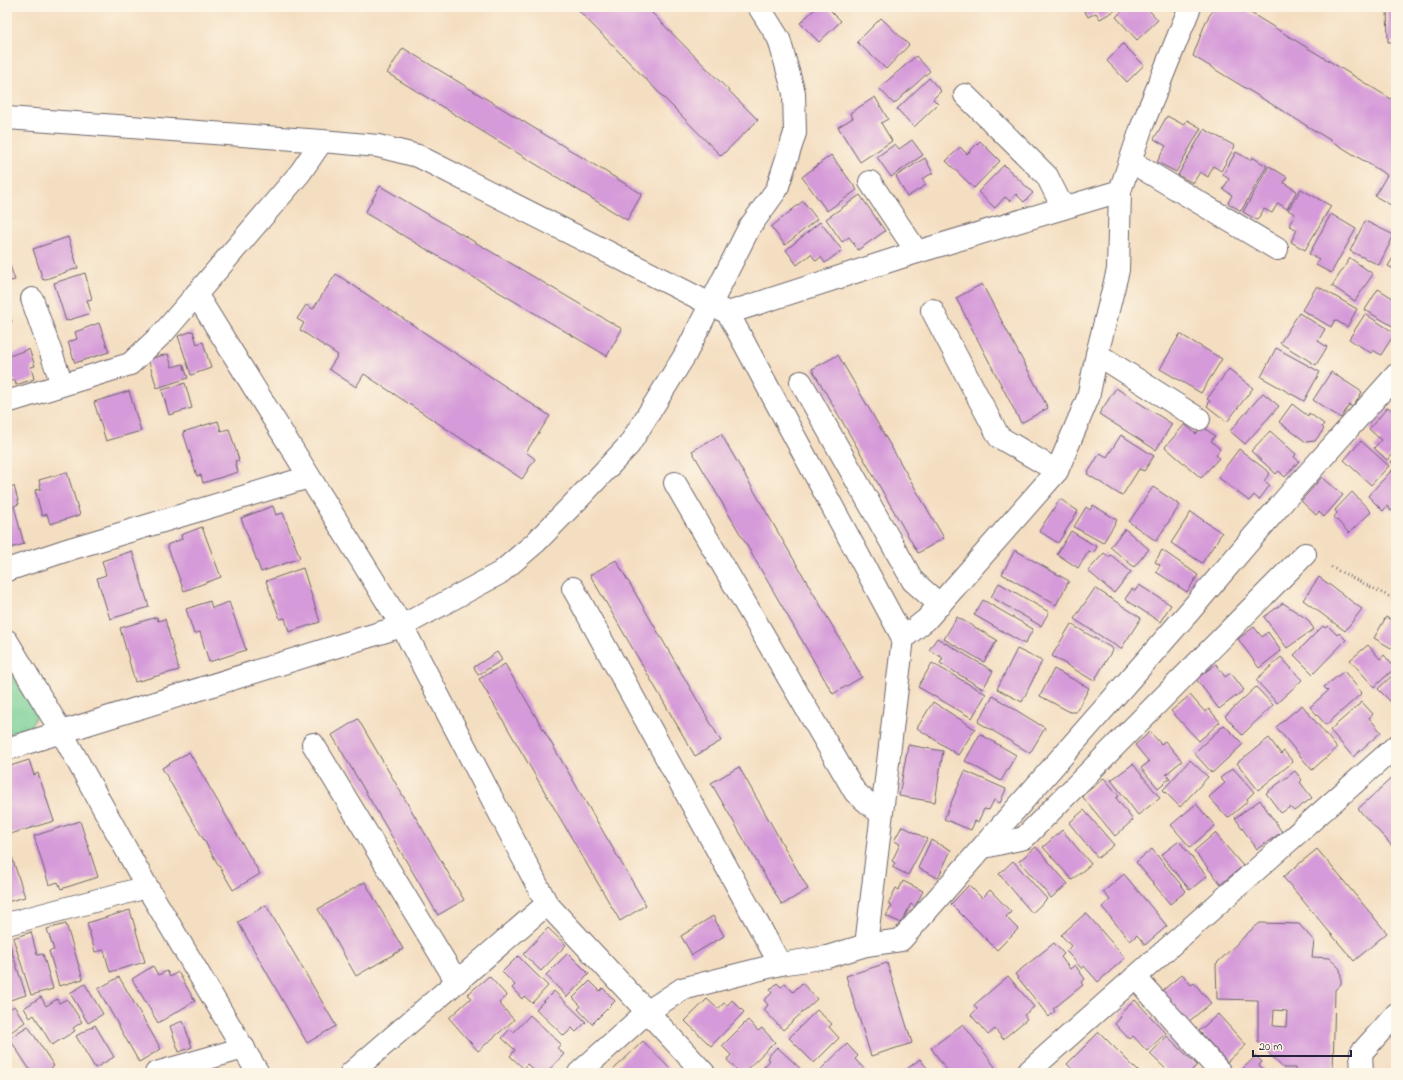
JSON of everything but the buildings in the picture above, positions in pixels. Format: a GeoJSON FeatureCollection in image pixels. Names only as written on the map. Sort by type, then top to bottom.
{"type":"FeatureCollection","features":[{"type":"Feature","properties":{"kind":"street"},"geometry":{"type":"LineString","coordinates":[[7,749],[402,626],[500,572],[535,543],[629,446],[685,355],[720,308],[749,228],[777,189],[795,133],[794,93],[779,39],[759,7]]}},
{"type":"Feature","properties":{"kind":"street"},"geometry":{"type":"LineString","coordinates":[[903,638],[926,620],[940,605],[1057,471],[1088,398],[1097,354],[1118,270],[1120,191],[1142,126],[1190,7]]}},
{"type":"Feature","properties":{"kind":"street"},"geometry":{"type":"LineString","coordinates":[[965,95],[1047,176],[1063,208]]}},
{"type":"Feature","properties":{"kind":"street"},"geometry":{"type":"LineString","coordinates":[[7,118],[378,146],[418,156],[720,308],[903,638],[866,945]]}},
{"type":"Feature","properties":{"kind":"street"},"geometry":{"type":"LineString","coordinates":[[7,402],[130,364],[164,332],[300,173],[322,141]]}},
{"type":"Feature","properties":{"kind":"street"},"geometry":{"type":"LineString","coordinates":[[1130,161],[1277,249]]}},
{"type":"Feature","properties":{"kind":"street"},"geometry":{"type":"LineString","coordinates":[[870,182],[917,252]]}},
{"type":"Feature","properties":{"kind":"street"},"geometry":{"type":"LineString","coordinates":[[720,308],[917,252],[1120,191]]}},
{"type":"Feature","properties":{"kind":"street"},"geometry":{"type":"LineString","coordinates":[[196,294],[402,626],[547,904],[704,1073]]}},
{"type":"Feature","properties":{"kind":"street"},"geometry":{"type":"LineString","coordinates":[[32,299],[62,384]]}},
{"type":"Feature","properties":{"kind":"street"},"geometry":{"type":"LineString","coordinates":[[932,310],[999,437],[1057,471]]}},
{"type":"Feature","properties":{"kind":"street"},"geometry":{"type":"LineString","coordinates":[[1097,354],[1199,419]]}},
{"type":"Feature","properties":{"kind":"street"},"geometry":{"type":"LineString","coordinates":[[579,1073],[647,1012],[682,989],[780,964],[827,957],[866,945],[901,940],[1188,613],[1288,496],[1396,375]]}},
{"type":"Feature","properties":{"kind":"street"},"geometry":{"type":"LineString","coordinates":[[801,382],[913,581],[940,605]]}},
{"type":"Feature","properties":{"kind":"street"},"geometry":{"type":"LineString","coordinates":[[7,570],[70,549],[309,477]]}},
{"type":"Feature","properties":{"kind":"street"},"geometry":{"type":"LineString","coordinates":[[675,483],[856,792],[881,814]]}},
{"type":"Feature","properties":{"kind":"street"},"geometry":{"type":"LineString","coordinates":[[984,846],[1024,838],[1305,554]]}},
{"type":"Feature","properties":{"kind":"street"},"geometry":{"type":"LineString","coordinates":[[573,588],[780,964]]}},
{"type":"Feature","properties":{"kind":"street"},"geometry":{"type":"LineString","coordinates":[[7,641],[62,733],[147,887],[258,1073]]}},
{"type":"Feature","properties":{"kind":"street"},"geometry":{"type":"LineString","coordinates":[[313,744],[456,982]]}},
{"type":"Feature","properties":{"kind":"street"},"geometry":{"type":"LineString","coordinates":[[1027,1073],[1396,746]]}},
{"type":"Feature","properties":{"kind":"street"},"geometry":{"type":"LineString","coordinates":[[7,924],[147,887]]}},
{"type":"Feature","properties":{"kind":"street"},"geometry":{"type":"LineString","coordinates":[[351,1073],[547,904]]}},
{"type":"Feature","properties":{"kind":"street"},"geometry":{"type":"LineString","coordinates":[[1135,977],[1220,1072]]}},
{"type":"Feature","properties":{"kind":"street"},"geometry":{"type":"LineString","coordinates":[[1362,1073],[1362,1053],[1396,1014]]}},
{"type":"Feature","properties":{"kind":"street"},"geometry":{"type":"LineString","coordinates":[[156,1073],[244,1048]]}},
{"type":"Feature","properties":{"kind":"path"},"geometry":{"type":"LineString","coordinates":[[1305,554],[1396,600]]}},
{"type":"Feature","properties":{"kind":"green space"},"geometry":{"type":"Polygon","coordinates":[[[7,665],[36,716],[31,726],[7,734],[7,665]]]}}]}
